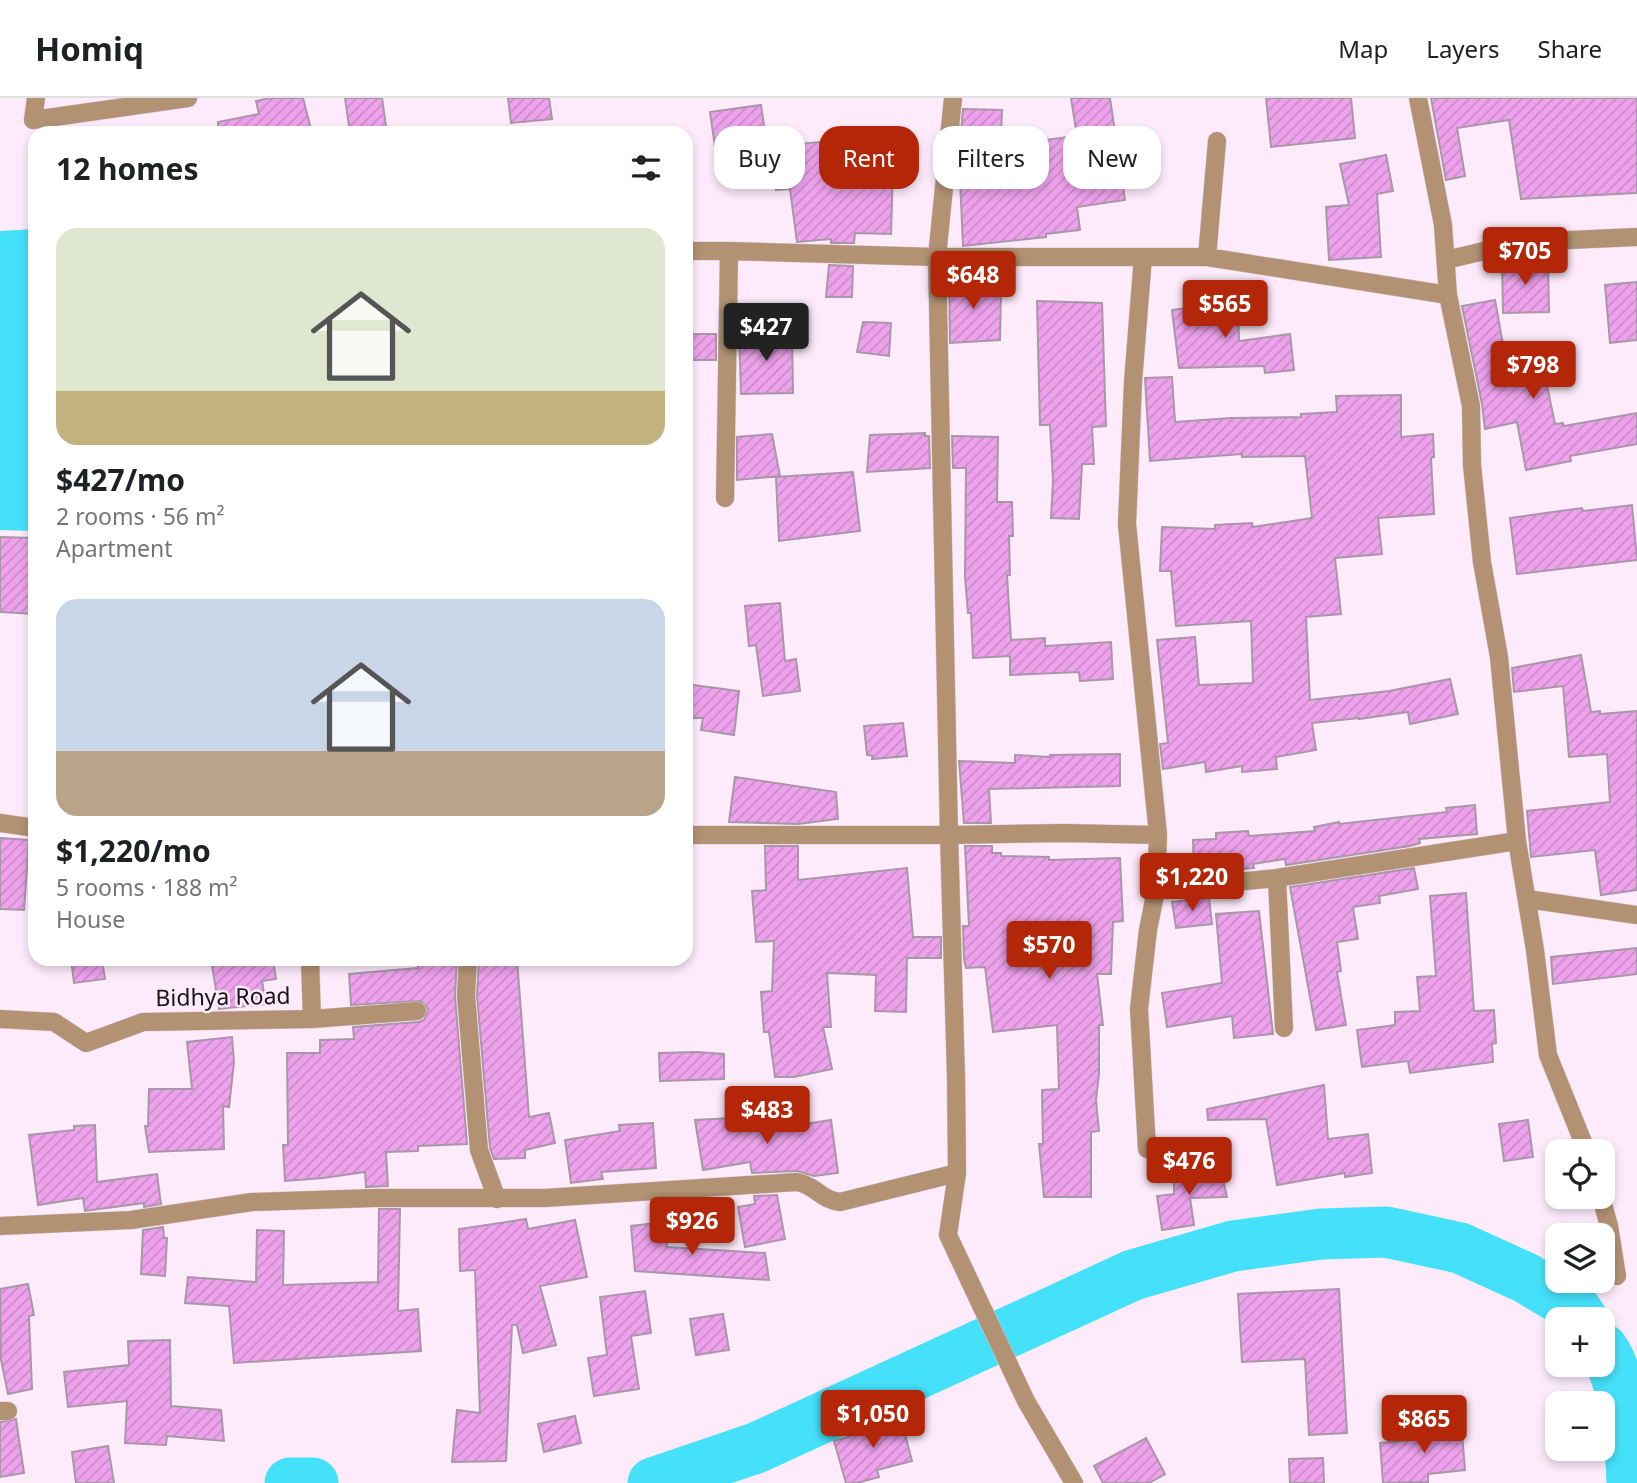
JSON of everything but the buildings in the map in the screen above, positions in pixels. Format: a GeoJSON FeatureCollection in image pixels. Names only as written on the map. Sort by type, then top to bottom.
{"type":"FeatureCollection","features":[{"type":"Feature","properties":{"kind":"street"},"geometry":{"type":"LineString","coordinates":[[36,98],[33,120],[188,98]]}},
{"type":"Feature","properties":{"kind":"street"},"geometry":{"type":"LineString","coordinates":[[953,98],[937,257],[956,1077],[957,1174],[948,1236],[1026,1401],[1074,1483]]}},
{"type":"Feature","properties":{"kind":"street"},"geometry":{"type":"LineString","coordinates":[[1418,98],[1443,225],[1448,295],[1471,407],[1472,465],[1482,562],[1499,657],[1517,841],[1548,1055],[1582,1139]]}},
{"type":"Feature","properties":{"kind":"street"},"geometry":{"type":"LineString","coordinates":[[1207,257],[1217,141]]}},
{"type":"Feature","properties":{"kind":"street"},"geometry":{"type":"LineString","coordinates":[[1446,260],[1522,242],[1637,237]]}},
{"type":"Feature","properties":{"kind":"street"},"geometry":{"type":"LineString","coordinates":[[693,251],[937,257],[1207,257],[1448,295]]}},
{"type":"Feature","properties":{"kind":"street"},"geometry":{"type":"LineString","coordinates":[[725,498],[729,251]]}},
{"type":"Feature","properties":{"kind":"street"},"geometry":{"type":"LineString","coordinates":[[1143,257],[1133,382],[1127,524],[1158,835],[1156,890],[1148,930],[1139,1009],[1147,1149]]}},
{"type":"Feature","properties":{"kind":"street"},"geometry":{"type":"LineString","coordinates":[[0,823],[28,827]]}},
{"type":"Feature","properties":{"kind":"street"},"geometry":{"type":"LineString","coordinates":[[693,835],[1158,835]]}},
{"type":"Feature","properties":{"kind":"street"},"geometry":{"type":"LineString","coordinates":[[1156,890],[1277,878],[1517,841]]}},
{"type":"Feature","properties":{"kind":"street"},"geometry":{"type":"LineString","coordinates":[[1277,878],[1284,1028]]}},
{"type":"Feature","properties":{"kind":"street"},"geometry":{"type":"LineString","coordinates":[[1527,900],[1637,915]]}},
{"type":"Feature","properties":{"kind":"street","name":"Bidhya Road"},"geometry":{"type":"LineString","coordinates":[[0,1019],[54,1022],[86,1043],[143,1022],[312,1019],[310,966]]}},
{"type":"Feature","properties":{"kind":"street"},"geometry":{"type":"LineString","coordinates":[[468,966],[467,995],[479,1150],[497,1199]]}},
{"type":"Feature","properties":{"kind":"street"},"geometry":{"type":"LineString","coordinates":[[312,1019],[417,1011]]}},
{"type":"Feature","properties":{"kind":"street"},"geometry":{"type":"LineString","coordinates":[[0,1226],[131,1220],[253,1202],[374,1198],[497,1199],[797,1182],[809,1184],[830,1201],[840,1202],[957,1174]]}},
{"type":"Feature","properties":{"kind":"street"},"geometry":{"type":"LineString","coordinates":[[1604,1209],[1618,1276]]}},
{"type":"Feature","properties":{"kind":"water"},"geometry":{"type":"Polygon","coordinates":[[[28,229],[28,531],[0,530],[0,231],[28,229]]]}},
{"type":"Feature","properties":{"kind":"waterway"},"geometry":{"type":"LineString","coordinates":[[653,1483],[756,1448],[1133,1275],[1233,1246],[1321,1234],[1386,1232],[1460,1248],[1526,1278],[1574,1307]]}},
{"type":"Feature","properties":{"kind":"waterway"},"geometry":{"type":"LineString","coordinates":[[1615,1375],[1628,1433],[1632,1483]]}},
{"type":"Feature","properties":{"kind":"waterway"},"geometry":{"type":"LineString","coordinates":[[290,1483],[313,1483]]}}]}
